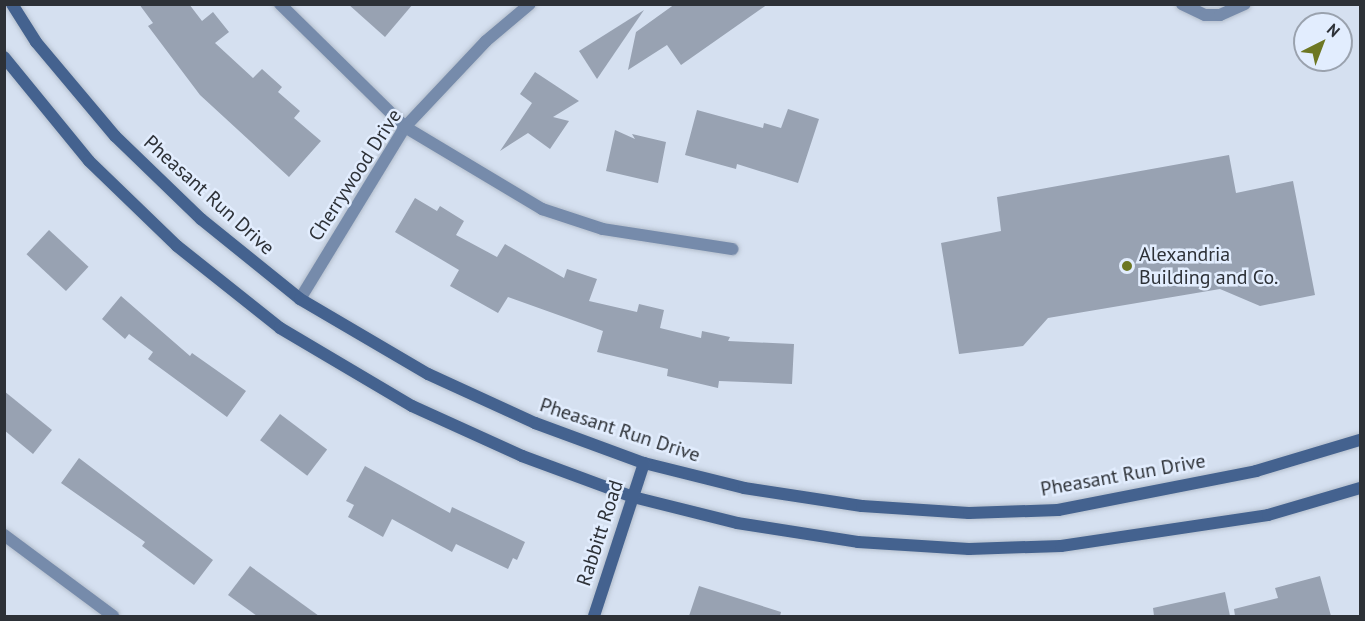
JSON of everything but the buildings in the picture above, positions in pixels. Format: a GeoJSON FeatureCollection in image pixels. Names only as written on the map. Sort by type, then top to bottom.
{"type":"FeatureCollection","features":[{"type":"Feature","properties":{"kind":"street","name":"Pheasant Run Drive"},"geometry":{"type":"LineString","coordinates":[[12,4],[36,42],[115,136],[201,219],[300,299],[428,374],[535,423],[644,462],[744,488],[862,506],[969,513],[1058,510],[1256,471],[1360,440]]}},
{"type":"Feature","properties":{"kind":"street"},"geometry":{"type":"LineString","coordinates":[[280,4],[405,128],[542,209],[603,229],[732,249]]}},
{"type":"Feature","properties":{"kind":"street","name":"Cherrywood Drive"},"geometry":{"type":"LineString","coordinates":[[300,299],[405,128],[486,41],[530,4]]}},
{"type":"Feature","properties":{"kind":"street"},"geometry":{"type":"LineString","coordinates":[[1182,4],[1205,15],[1220,15],[1245,4]]}},
{"type":"Feature","properties":{"kind":"street"},"geometry":{"type":"LineString","coordinates":[[4,57],[89,160],[177,246],[280,328],[412,406],[522,456],[633,497],[737,523],[858,542],[969,549],[1062,546],[1268,515],[1360,488]]}},
{"type":"Feature","properties":{"kind":"street","name":"Rabbitt Road"},"geometry":{"type":"LineString","coordinates":[[594,616],[644,462]]}},
{"type":"Feature","properties":{"kind":"street"},"geometry":{"type":"LineString","coordinates":[[4,535],[113,616]]}},
{"type":"Feature","properties":{"kind":"place","name":"Alexandria Building and Co."},"geometry":{"type":"Point","coordinates":[1127,266]}}]}
